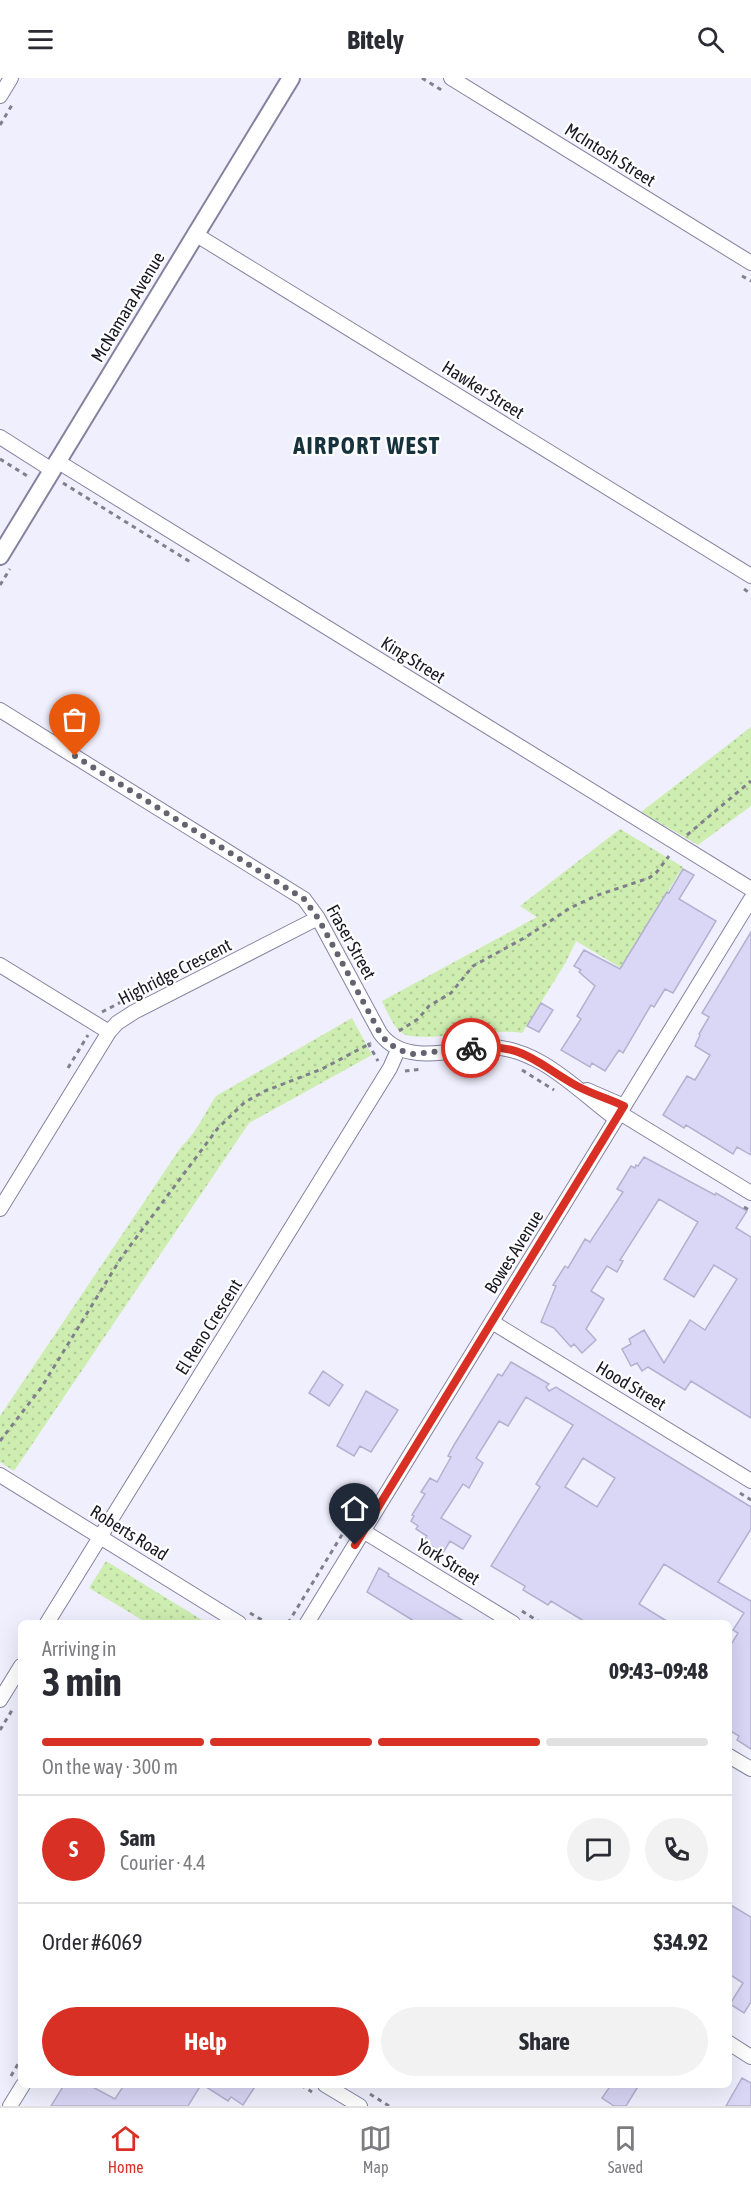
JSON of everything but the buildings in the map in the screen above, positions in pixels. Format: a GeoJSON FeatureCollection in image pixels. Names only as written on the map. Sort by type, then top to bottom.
{"type":"FeatureCollection","features":[{"type":"Feature","properties":{"kind":"street"},"geometry":{"type":"LineString","coordinates":[[0,96],[11,78]]}},
{"type":"Feature","properties":{"kind":"street","name":"McNamara Avenue"},"geometry":{"type":"LineString","coordinates":[[0,556],[57,472],[195,234],[291,78]]}},
{"type":"Feature","properties":{"kind":"street","name":"McIntosh Street"},"geometry":{"type":"LineString","coordinates":[[451,78],[751,263]]}},
{"type":"Feature","properties":{"kind":"street","name":"Hawker Street"},"geometry":{"type":"LineString","coordinates":[[195,234],[751,576]]}},
{"type":"Feature","properties":{"kind":"street","name":"King Street"},"geometry":{"type":"LineString","coordinates":[[0,437],[751,890]]}},
{"type":"Feature","properties":{"kind":"street","name":"Fraser Street"},"geometry":{"type":"LineString","coordinates":[[0,710],[304,899],[318,918],[385,1040],[399,1050]]}},
{"type":"Feature","properties":{"kind":"street","name":"Bowes Avenue"},"geometry":{"type":"LineString","coordinates":[[309,1620],[751,899]]}},
{"type":"Feature","properties":{"kind":"street","name":"Highridge Crescent"},"geometry":{"type":"LineString","coordinates":[[0,1209],[109,1032],[117,1023],[134,1012],[318,918]]}},
{"type":"Feature","properties":{"kind":"street"},"geometry":{"type":"LineString","coordinates":[[0,965],[109,1032]]}},
{"type":"Feature","properties":{"kind":"street"},"geometry":{"type":"LineString","coordinates":[[399,1050],[413,1054],[487,1047],[510,1048],[526,1054],[751,1193]]}},
{"type":"Feature","properties":{"kind":"street","name":"El Reno Crescent"},"geometry":{"type":"LineString","coordinates":[[50,1620],[399,1050]]}},
{"type":"Feature","properties":{"kind":"street","name":"Hood Street"},"geometry":{"type":"LineString","coordinates":[[492,1322],[751,1481]]}},
{"type":"Feature","properties":{"kind":"street","name":"Roberts Road"},"geometry":{"type":"LineString","coordinates":[[0,1475],[234,1620]]}},
{"type":"Feature","properties":{"kind":"street","name":"York Street"},"geometry":{"type":"LineString","coordinates":[[363,1531],[508,1620]]}},
{"type":"Feature","properties":{"kind":"street"},"geometry":{"type":"LineString","coordinates":[[0,1700],[18,1671]]}},
{"type":"Feature","properties":{"kind":"street"},"geometry":{"type":"LineString","coordinates":[[732,1758],[751,1769]]}},
{"type":"Feature","properties":{"kind":"street"},"geometry":{"type":"LineString","coordinates":[[732,2045],[751,2057]]}},
{"type":"Feature","properties":{"kind":"street"},"geometry":{"type":"LineString","coordinates":[[10,2106],[21,2088]]}},
{"type":"Feature","properties":{"kind":"street"},"geometry":{"type":"LineString","coordinates":[[330,2088],[360,2106]]}},
{"type":"Feature","properties":{"kind":"path"},"geometry":{"type":"LineString","coordinates":[[0,459],[29,477]]}},
{"type":"Feature","properties":{"kind":"path"},"geometry":{"type":"LineString","coordinates":[[57,472],[192,563]]}},
{"type":"Feature","properties":{"kind":"path"},"geometry":{"type":"LineString","coordinates":[[0,1441],[41,1388],[121,1258],[218,1128],[245,1102],[322,1069],[369,1044],[385,1040],[415,1022],[425,1009],[451,993],[473,966],[526,937],[570,908],[598,895],[649,878],[691,830],[704,822],[751,781]]}},
{"type":"Feature","properties":{"kind":"path"},"geometry":{"type":"LineString","coordinates":[[659,851],[669,857]]}},
{"type":"Feature","properties":{"kind":"path"},"geometry":{"type":"LineString","coordinates":[[62,1078],[103,1011],[124,1000]]}},
{"type":"Feature","properties":{"kind":"path"},"geometry":{"type":"LineString","coordinates":[[363,1034],[380,1064],[405,1071],[428,1068]]}},
{"type":"Feature","properties":{"kind":"path"},"geometry":{"type":"LineString","coordinates":[[514,1066],[561,1095]]}},
{"type":"Feature","properties":{"kind":"path"},"geometry":{"type":"LineString","coordinates":[[0,1730],[16,1704]]}},
{"type":"Feature","properties":{"kind":"path"},"geometry":{"type":"LineString","coordinates":[[363,2090],[389,2106]]}},
{"type":"Feature","properties":{"kind":"green space"},"geometry":{"type":"Polygon","coordinates":[[[751,727],[751,806],[698,845],[641,812],[751,727]]]}},
{"type":"Feature","properties":{"kind":"green space"},"geometry":{"type":"Polygon","coordinates":[[[620,829],[683,867],[621,968],[576,941],[566,962],[522,1033],[494,1032],[424,1037],[402,1033],[396,1027],[382,1001],[537,917],[520,906],[620,829]]]}},
{"type":"Feature","properties":{"kind":"green space"},"geometry":{"type":"Polygon","coordinates":[[[352,1018],[372,1055],[249,1123],[14,1471],[0,1462],[0,1416],[181,1147],[196,1129],[216,1096],[352,1018]]]}},
{"type":"Feature","properties":{"kind":"green space"},"geometry":{"type":"Polygon","coordinates":[[[106,1561],[202,1620],[142,1620],[89,1588],[106,1561]]]}},
{"type":"Feature","properties":{"kind":"way so far"},"geometry":{"type":"LineString","coordinates":[[75,756],[304,899],[318,918],[380,1033],[391,1046],[413,1054],[471,1048]]}},
{"type":"Feature","properties":{"kind":"district","name":"AIRPORT WEST"},"geometry":{"type":"Point","coordinates":[367,446]}},
{"type":"Feature","properties":{"kind":"route"},"geometry":{"type":"LineString","coordinates":[[355,1545],[624,1106],[579,1087],[519,1051],[500,1047],[471,1048]]}}]}
